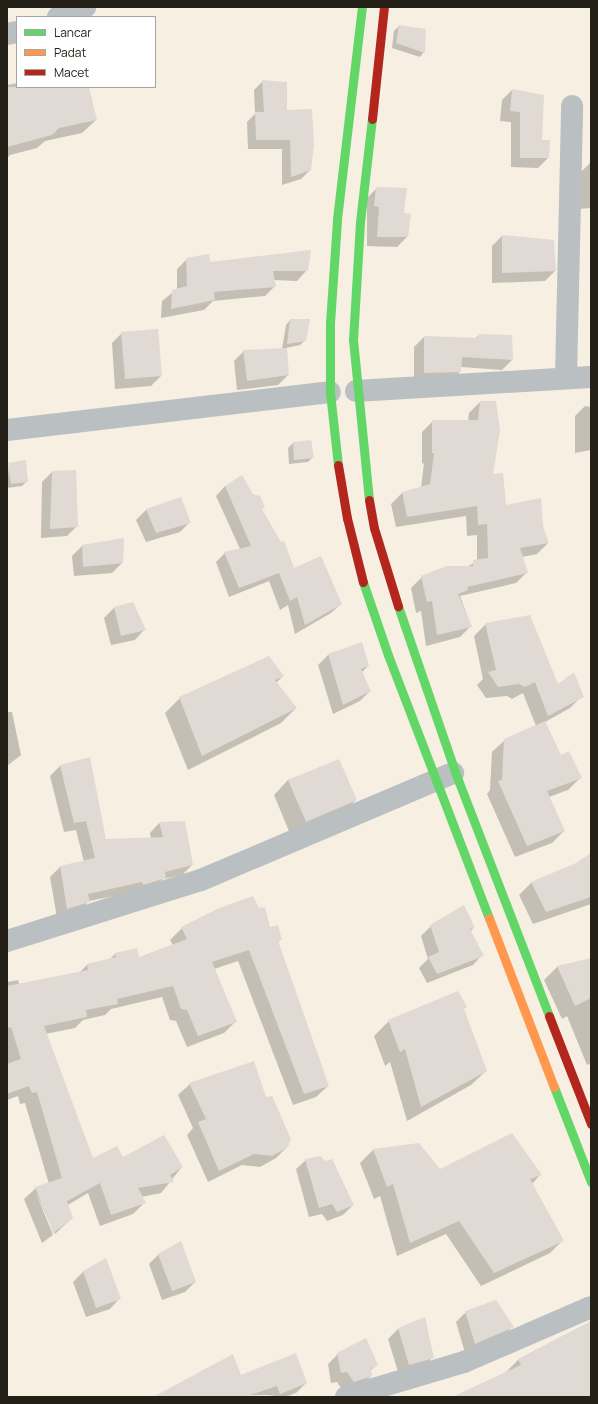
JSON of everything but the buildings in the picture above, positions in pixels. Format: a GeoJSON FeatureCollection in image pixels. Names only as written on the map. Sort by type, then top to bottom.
{"type":"FeatureCollection","features":[{"type":"Feature","properties":{"kind":"highway"},"geometry":{"type":"LineString","coordinates":[[362,7],[360,222],[355,282],[354,340],[356,391],[365,474],[374,528],[409,644],[456,772],[591,1124]]}},
{"type":"Feature","properties":{"kind":"highway"},"geometry":{"type":"LineString","coordinates":[[384,7],[361,113],[334,270],[330,392],[337,458],[346,510],[363,582],[435,781],[591,1182]]}},
{"type":"Feature","properties":{"kind":"street"},"geometry":{"type":"LineString","coordinates":[[61,16],[85,7]]}},
{"type":"Feature","properties":{"kind":"street"},"geometry":{"type":"LineString","coordinates":[[566,377],[572,106]]}},
{"type":"Feature","properties":{"kind":"street"},"geometry":{"type":"LineString","coordinates":[[356,391],[591,376]]}},
{"type":"Feature","properties":{"kind":"street"},"geometry":{"type":"LineString","coordinates":[[7,430],[330,392]]}},
{"type":"Feature","properties":{"kind":"street"},"geometry":{"type":"LineString","coordinates":[[7,941],[201,880],[456,772]]}},
{"type":"Feature","properties":{"kind":"street"},"geometry":{"type":"LineString","coordinates":[[346,1397],[464,1362],[591,1307]]}},
{"type":"Feature","properties":{"kind":"traffic: fast"},"geometry":{"type":"LineString","coordinates":[[338,465],[330,392],[330,323],[337,219],[362,7]]}},
{"type":"Feature","properties":{"kind":"traffic: fast"},"geometry":{"type":"LineString","coordinates":[[369,500],[353,340],[360,222],[372,119]]}},
{"type":"Feature","properties":{"kind":"traffic: fast"},"geometry":{"type":"LineString","coordinates":[[363,582],[388,655],[489,918]]}},
{"type":"Feature","properties":{"kind":"traffic: fast"},"geometry":{"type":"LineString","coordinates":[[398,606],[455,772],[549,1016]]}},
{"type":"Feature","properties":{"kind":"traffic: fast"},"geometry":{"type":"LineString","coordinates":[[554,1087],[591,1182]]}},
{"type":"Feature","properties":{"kind":"traffic: slow"},"geometry":{"type":"LineString","coordinates":[[489,918],[554,1087]]}},
{"type":"Feature","properties":{"kind":"traffic: jam"},"geometry":{"type":"LineString","coordinates":[[372,119],[384,7]]}},
{"type":"Feature","properties":{"kind":"traffic: jam"},"geometry":{"type":"LineString","coordinates":[[338,465],[347,518],[363,582]]}},
{"type":"Feature","properties":{"kind":"traffic: jam"},"geometry":{"type":"LineString","coordinates":[[369,500],[374,528],[398,606]]}},
{"type":"Feature","properties":{"kind":"traffic: jam"},"geometry":{"type":"LineString","coordinates":[[549,1016],[591,1124]]}}]}
